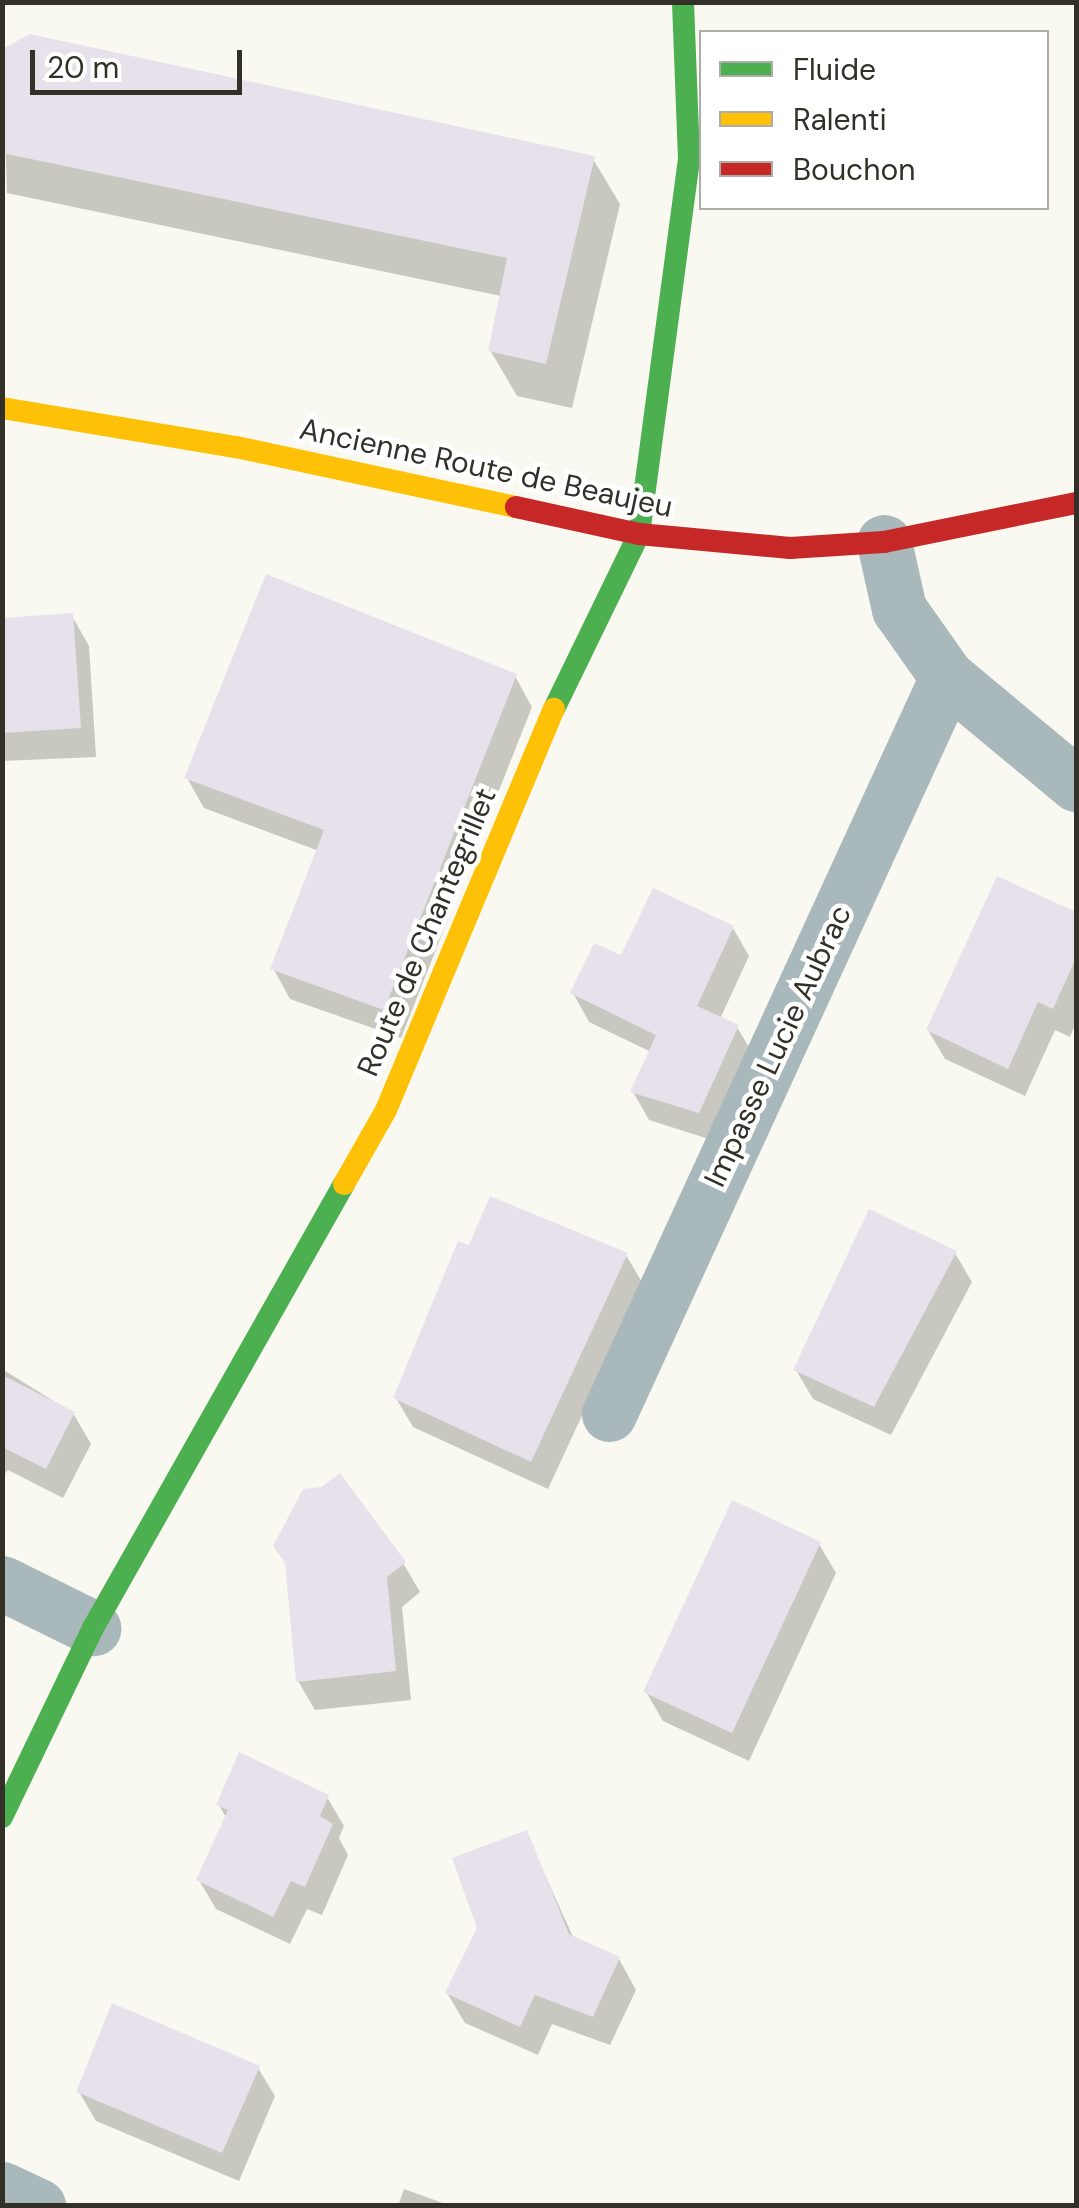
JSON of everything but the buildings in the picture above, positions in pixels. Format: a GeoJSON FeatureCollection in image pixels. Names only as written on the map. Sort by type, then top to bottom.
{"type":"FeatureCollection","features":[{"type":"Feature","properties":{"kind":"street","name":"Route de Chantegrillet"},"geometry":{"type":"LineString","coordinates":[[2,1818],[93,1628],[386,1110],[568,674],[640,534],[689,159],[683,2]]}},
{"type":"Feature","properties":{"kind":"street","name":"Ancienne Route de Beaujeu"},"geometry":{"type":"LineString","coordinates":[[2,408],[236,446],[640,534],[790,548],[884,542],[1076,503]]}},
{"type":"Feature","properties":{"kind":"street"},"geometry":{"type":"LineString","coordinates":[[884,542],[898,610],[947,677],[1076,784]]}},
{"type":"Feature","properties":{"kind":"street","name":"Impasse Lucie Aubrac"},"geometry":{"type":"LineString","coordinates":[[609,1414],[947,677]]}},
{"type":"Feature","properties":{"kind":"street"},"geometry":{"type":"LineString","coordinates":[[2,1583],[93,1628]]}},
{"type":"Feature","properties":{"kind":"street"},"geometry":{"type":"LineString","coordinates":[[2,2189],[38,2206]]}},
{"type":"Feature","properties":{"kind":"traffic: fast"},"geometry":{"type":"LineString","coordinates":[[554,709],[639,534],[689,159],[683,2]]}},
{"type":"Feature","properties":{"kind":"traffic: fast"},"geometry":{"type":"LineString","coordinates":[[2,1817],[93,1628],[344,1184]]}},
{"type":"Feature","properties":{"kind":"traffic: slow"},"geometry":{"type":"LineString","coordinates":[[2,408],[236,447],[516,507]]}},
{"type":"Feature","properties":{"kind":"traffic: slow"},"geometry":{"type":"LineString","coordinates":[[344,1184],[386,1110],[554,709]]}},
{"type":"Feature","properties":{"kind":"traffic: jam"},"geometry":{"type":"LineString","coordinates":[[516,507],[639,534],[790,548],[884,542],[1076,503]]}}]}
